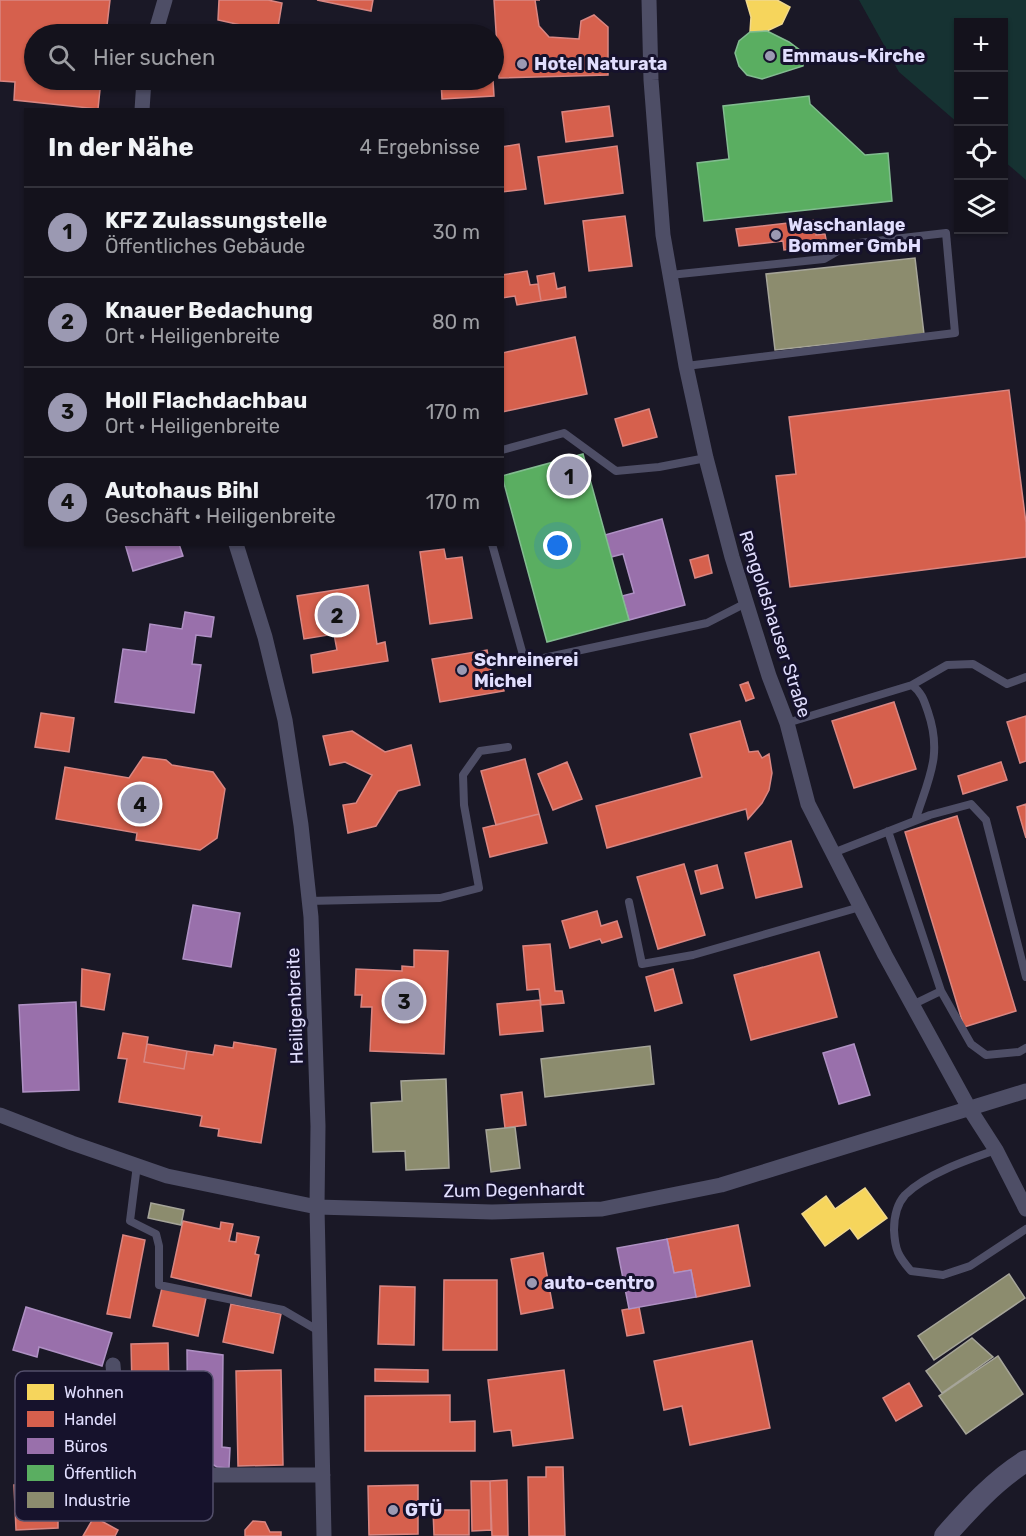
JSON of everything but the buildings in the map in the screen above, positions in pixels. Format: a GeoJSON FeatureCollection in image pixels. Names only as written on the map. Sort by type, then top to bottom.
{"type":"FeatureCollection","features":[{"type":"Feature","properties":{"kind":"main road"},"geometry":{"type":"LineString","coordinates":[[945,1536],[974,1504],[1022,1462]]}},
{"type":"Feature","properties":{"kind":"street"},"geometry":{"type":"LineString","coordinates":[[158,24],[165,0]]}},
{"type":"Feature","properties":{"kind":"street","name":"Rengoldshauser Straße"},"geometry":{"type":"LineString","coordinates":[[649,0],[651,89],[663,235],[686,366],[706,458],[746,603],[787,723],[808,804],[912,1005],[969,1108],[996,1150],[1026,1209]]}},
{"type":"Feature","properties":{"kind":"street"},"geometry":{"type":"LineString","coordinates":[[142,108],[143,90]]}},
{"type":"Feature","properties":{"kind":"street","name":"Heiligenbreite"},"geometry":{"type":"LineString","coordinates":[[237,546],[265,637],[285,720],[301,825],[311,917],[324,1536]]}},
{"type":"Feature","properties":{"kind":"street","name":"Zum Degenhardt"},"geometry":{"type":"LineString","coordinates":[[0,1115],[167,1176],[317,1208],[492,1212],[602,1209],[721,1185],[1026,1091]]}},
{"type":"Feature","properties":{"kind":"street"},"geometry":{"type":"LineString","coordinates":[[113,1365],[114,1371]]}},
{"type":"Feature","properties":{"kind":"street"},"geometry":{"type":"LineString","coordinates":[[213,1475],[323,1475]]}},
{"type":"Feature","properties":{"kind":"lane"},"geometry":{"type":"LineString","coordinates":[[670,275],[824,259],[850,244],[946,232],[955,333],[686,366]]}},
{"type":"Feature","properties":{"kind":"lane"},"geometry":{"type":"LineString","coordinates":[[504,449],[564,433],[616,471],[659,467],[706,458]]}},
{"type":"Feature","properties":{"kind":"lane"},"geometry":{"type":"LineString","coordinates":[[493,546],[525,662],[707,622],[746,603]]}},
{"type":"Feature","properties":{"kind":"lane"},"geometry":{"type":"LineString","coordinates":[[787,723],[912,685],[947,665],[973,664],[1007,684],[1026,677]]}},
{"type":"Feature","properties":{"kind":"lane"},"geometry":{"type":"LineString","coordinates":[[912,685],[922,693],[934,731],[936,756],[915,821]]}},
{"type":"Feature","properties":{"kind":"lane"},"geometry":{"type":"LineString","coordinates":[[308,901],[440,898],[479,888],[464,805],[463,775],[480,751],[508,747]]}},
{"type":"Feature","properties":{"kind":"lane"},"geometry":{"type":"LineString","coordinates":[[833,853],[915,821],[971,804],[986,820],[1026,976]]}},
{"type":"Feature","properties":{"kind":"lane"},"geometry":{"type":"LineString","coordinates":[[888,831],[941,991],[971,1044],[986,1055],[1019,1052],[1026,1048]]}},
{"type":"Feature","properties":{"kind":"lane"},"geometry":{"type":"LineString","coordinates":[[629,902],[642,964],[693,955],[860,907]]}},
{"type":"Feature","properties":{"kind":"lane"},"geometry":{"type":"LineString","coordinates":[[912,1005],[941,991]]}},
{"type":"Feature","properties":{"kind":"lane"},"geometry":{"type":"LineString","coordinates":[[996,1150],[930,1178],[904,1196],[897,1210],[894,1226],[898,1256],[912,1271],[943,1275],[970,1266],[1026,1229]]}},
{"type":"Feature","properties":{"kind":"lane"},"geometry":{"type":"LineString","coordinates":[[137,1166],[130,1221],[156,1234],[159,1246],[159,1286],[283,1310],[320,1332]]}},
{"type":"Feature","properties":{"kind":"green space"},"geometry":{"type":"Polygon","coordinates":[[[859,0],[1026,0],[1026,180],[1008,164],[1008,18],[954,18],[954,120],[899,72],[859,0]]]}},
{"type":"Feature","properties":{"kind":"place","name":"Emmaus-Kirche"},"geometry":{"type":"Point","coordinates":[770,56]}},
{"type":"Feature","properties":{"kind":"place","name":"Hotel Naturata"},"geometry":{"type":"Point","coordinates":[522,64]}},
{"type":"Feature","properties":{"kind":"place","name":"Waschanlage Bommer GmbH"},"geometry":{"type":"Point","coordinates":[776,235]}},
{"type":"Feature","properties":{"kind":"place","name":"KFZ Zulassungstelle"},"geometry":{"type":"Point","coordinates":[569,476]}},
{"type":"Feature","properties":{"kind":"place","name":"Knauer Bedachung"},"geometry":{"type":"Point","coordinates":[337,615]}},
{"type":"Feature","properties":{"kind":"place","name":"Schreinerei Michel"},"geometry":{"type":"Point","coordinates":[462,670]}},
{"type":"Feature","properties":{"kind":"place","name":"Autohaus Bihl"},"geometry":{"type":"Point","coordinates":[140,804]}},
{"type":"Feature","properties":{"kind":"place","name":"Holl Flachdachbau"},"geometry":{"type":"Point","coordinates":[404,1001]}},
{"type":"Feature","properties":{"kind":"place","name":"auto-centro"},"geometry":{"type":"Point","coordinates":[532,1283]}},
{"type":"Feature","properties":{"kind":"place","name":"GTÜ"},"geometry":{"type":"Point","coordinates":[393,1510]}}]}
